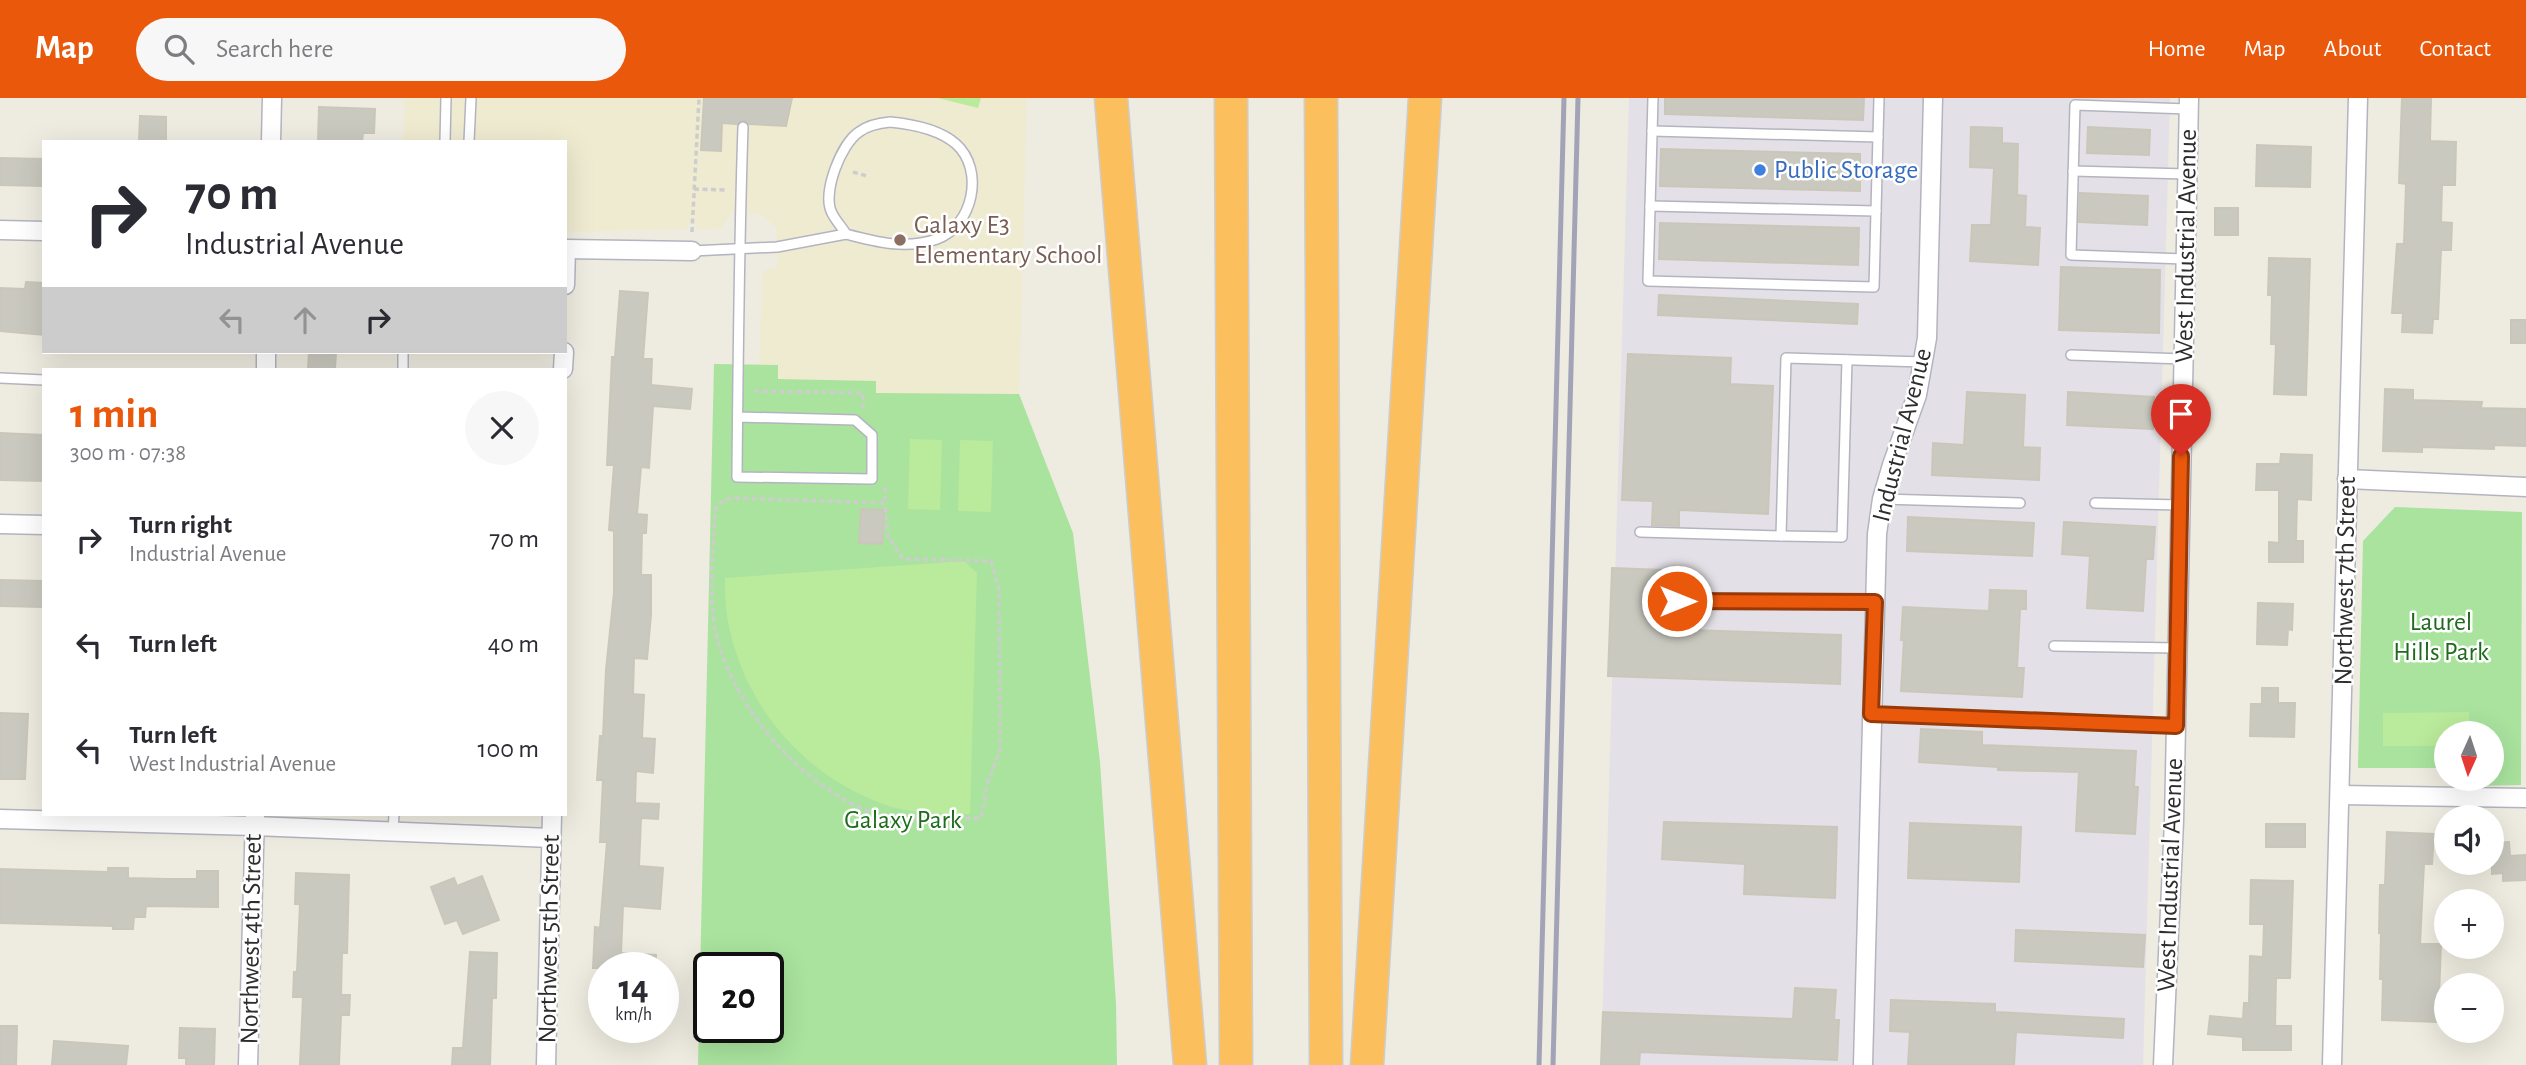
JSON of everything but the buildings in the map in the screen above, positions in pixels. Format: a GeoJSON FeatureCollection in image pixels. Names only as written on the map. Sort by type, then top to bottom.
{"type":"FeatureCollection","features":[{"type":"Feature","properties":{"kind":"highway"},"geometry":{"type":"LineString","coordinates":[[1111,98],[1190,1065]]}},
{"type":"Feature","properties":{"kind":"highway"},"geometry":{"type":"LineString","coordinates":[[1231,98],[1236,1065]]}},
{"type":"Feature","properties":{"kind":"highway"},"geometry":{"type":"LineString","coordinates":[[1321,98],[1326,1065]]}},
{"type":"Feature","properties":{"kind":"highway"},"geometry":{"type":"LineString","coordinates":[[1367,1065],[1425,98]]}},
{"type":"Feature","properties":{"kind":"street"},"geometry":{"type":"LineString","coordinates":[[271,140],[272,98]]}},
{"type":"Feature","properties":{"kind":"street","name":"Industrial Avenue"},"geometry":{"type":"LineString","coordinates":[[1863,1065],[1877,534],[1882,499],[1917,395],[1924,362],[1927,338],[1933,98]]}},
{"type":"Feature","properties":{"kind":"street","name":"Northwest 7th Street"},"geometry":{"type":"LineString","coordinates":[[2332,1065],[2358,98]]}},
{"type":"Feature","properties":{"kind":"street","name":"West Industrial Avenue"},"geometry":{"type":"LineString","coordinates":[[2163,1065],[2176,726],[2188,103]]}},
{"type":"Feature","properties":{"kind":"street"},"geometry":{"type":"LineString","coordinates":[[0,230],[42,231]]}},
{"type":"Feature","properties":{"kind":"street"},"geometry":{"type":"LineString","coordinates":[[567,249],[692,242]]}},
{"type":"Feature","properties":{"kind":"street"},"geometry":{"type":"LineString","coordinates":[[2347,479],[2526,487]]}},
{"type":"Feature","properties":{"kind":"street"},"geometry":{"type":"LineString","coordinates":[[0,524],[42,525]]}},
{"type":"Feature","properties":{"kind":"street"},"geometry":{"type":"LineString","coordinates":[[2340,795],[2526,798]]}},
{"type":"Feature","properties":{"kind":"street","name":"Northwest 5th Street"},"geometry":{"type":"LineString","coordinates":[[546,1065],[552,816]]}},
{"type":"Feature","properties":{"kind":"street"},"geometry":{"type":"LineString","coordinates":[[0,819],[393,823],[551,838]]}},
{"type":"Feature","properties":{"kind":"street","name":"Northwest 4th Street"},"geometry":{"type":"LineString","coordinates":[[248,1065],[255,820]]}},
{"type":"Feature","properties":{"kind":"lane"},"geometry":{"type":"LineString","coordinates":[[445,140],[446,98]]}},
{"type":"Feature","properties":{"kind":"lane"},"geometry":{"type":"LineString","coordinates":[[469,140],[471,98]]}},
{"type":"Feature","properties":{"kind":"lane"},"geometry":{"type":"LineString","coordinates":[[1653,98],[1648,281],[1874,287],[1879,98]]}},
{"type":"Feature","properties":{"kind":"lane"},"geometry":{"type":"LineString","coordinates":[[2185,259],[2071,255],[2076,105],[2188,103]]}},
{"type":"Feature","properties":{"kind":"lane"},"geometry":{"type":"LineString","coordinates":[[692,242],[740,249],[777,247],[846,234],[884,244],[915,244],[947,234],[967,212],[971,198],[968,162],[957,145],[938,133],[903,123],[877,124],[859,131],[847,143],[839,157],[831,187],[830,209],[846,234]]}},
{"type":"Feature","properties":{"kind":"lane"},"geometry":{"type":"LineString","coordinates":[[738,417],[855,420],[872,435],[872,480],[737,477],[740,249],[743,127]]}},
{"type":"Feature","properties":{"kind":"lane"},"geometry":{"type":"LineString","coordinates":[[1652,131],[1878,137]]}},
{"type":"Feature","properties":{"kind":"lane"},"geometry":{"type":"LineString","coordinates":[[2073,171],[2187,174]]}},
{"type":"Feature","properties":{"kind":"lane"},"geometry":{"type":"LineString","coordinates":[[1650,206],[1876,211]]}},
{"type":"Feature","properties":{"kind":"lane"},"geometry":{"type":"LineString","coordinates":[[2071,355],[2183,359]]}},
{"type":"Feature","properties":{"kind":"lane"},"geometry":{"type":"LineString","coordinates":[[1781,536],[1786,358],[1924,362]]}},
{"type":"Feature","properties":{"kind":"lane"},"geometry":{"type":"LineString","coordinates":[[1640,531],[1842,537],[1847,360]]}},
{"type":"Feature","properties":{"kind":"lane"},"geometry":{"type":"LineString","coordinates":[[0,379],[42,380]]}},
{"type":"Feature","properties":{"kind":"lane"},"geometry":{"type":"LineString","coordinates":[[1882,499],[2020,502]]}},
{"type":"Feature","properties":{"kind":"lane"},"geometry":{"type":"LineString","coordinates":[[2095,503],[2180,505]]}},
{"type":"Feature","properties":{"kind":"lane"},"geometry":{"type":"LineString","coordinates":[[1677,601],[1875,602]]}},
{"type":"Feature","properties":{"kind":"lane"},"geometry":{"type":"LineString","coordinates":[[2054,646],[2177,648]]}},
{"type":"Feature","properties":{"kind":"lane"},"geometry":{"type":"LineString","coordinates":[[1871,714],[2176,726]]}},
{"type":"Feature","properties":{"kind":"path"},"geometry":{"type":"LineString","coordinates":[[692,242],[699,98]]}},
{"type":"Feature","properties":{"kind":"path"},"geometry":{"type":"LineString","coordinates":[[853,172],[867,176]]}},
{"type":"Feature","properties":{"kind":"path"},"geometry":{"type":"LineString","coordinates":[[694,190],[741,191]]}},
{"type":"Feature","properties":{"kind":"path"},"geometry":{"type":"LineString","coordinates":[[754,391],[863,393],[863,411],[872,418]]}},
{"type":"Feature","properties":{"kind":"path"},"geometry":{"type":"LineString","coordinates":[[885,475],[888,537],[903,559],[991,561],[999,588],[1000,750],[987,785],[981,818],[900,820],[877,813],[834,793],[797,766],[746,706],[731,674],[715,628],[715,510],[722,502],[735,498],[885,503]]}},
{"type":"Feature","properties":{"kind":"shaded area","name":"Galaxy E3 Elementary School"},"geometry":{"type":"Polygon","coordinates":[[[405,98],[1027,98],[1019,394],[876,393],[876,381],[778,379],[778,365],[759,364],[763,271],[778,267],[776,227],[761,215],[731,213],[722,228],[696,230],[696,223],[689,223],[687,229],[567,232],[567,140],[403,140],[405,98]]]}},
{"type":"Feature","properties":{"kind":"shaded area"},"geometry":{"type":"Polygon","coordinates":[[[1629,98],[2170,98],[2143,1065],[1601,1065],[1629,98]]]}},
{"type":"Feature","properties":{"kind":"green space"},"geometry":{"type":"Polygon","coordinates":[[[938,98],[981,98],[978,108],[938,98]]]}},
{"type":"Feature","properties":{"kind":"green space","name":"Galaxy Park"},"geometry":{"type":"Polygon","coordinates":[[[714,364],[778,365],[778,379],[876,381],[876,393],[1019,394],[1073,533],[1100,762],[1116,1004],[1117,1065],[698,1065],[699,1043],[784,1043],[784,952],[701,952],[714,364]]]}},
{"type":"Feature","properties":{"kind":"green space"},"geometry":{"type":"Polygon","coordinates":[[[910,439],[942,440],[940,510],[908,509],[910,439]]]}},
{"type":"Feature","properties":{"kind":"green space"},"geometry":{"type":"Polygon","coordinates":[[[960,440],[993,441],[991,512],[958,511],[960,440]]]}},
{"type":"Feature","properties":{"kind":"green space","name":"Laurel Hills Park"},"geometry":{"type":"Polygon","coordinates":[[[2395,507],[2522,512],[2521,785],[2504,785],[2504,721],[2434,721],[2434,768],[2358,768],[2363,541],[2395,507]]]}},
{"type":"Feature","properties":{"kind":"green space"},"geometry":{"type":"Polygon","coordinates":[[[964,561],[977,573],[970,814],[924,813],[891,807],[851,790],[824,773],[778,730],[745,677],[734,647],[726,611],[725,578],[964,561]]]}},
{"type":"Feature","properties":{"kind":"green space"},"geometry":{"type":"Polygon","coordinates":[[[2469,712],[2469,721],[2434,721],[2434,746],[2383,746],[2383,713],[2469,712]]]}},
{"type":"Feature","properties":{"kind":"railway"},"geometry":{"type":"LineString","coordinates":[[1539,1065],[1564,98]]}},
{"type":"Feature","properties":{"kind":"railway"},"geometry":{"type":"LineString","coordinates":[[1553,1065],[1578,98]]}},
{"type":"Feature","properties":{"kind":"place","name":"Public Storage"},"geometry":{"type":"Point","coordinates":[1760,170]}},
{"type":"Feature","properties":{"kind":"place","name":"Galaxy E3 Elementary School"},"geometry":{"type":"Point","coordinates":[900,240]}},
{"type":"Feature","properties":{"kind":"route"},"geometry":{"type":"LineString","coordinates":[[1677,601],[1875,602],[1871,714],[2176,726],[2181,456]]}}]}
